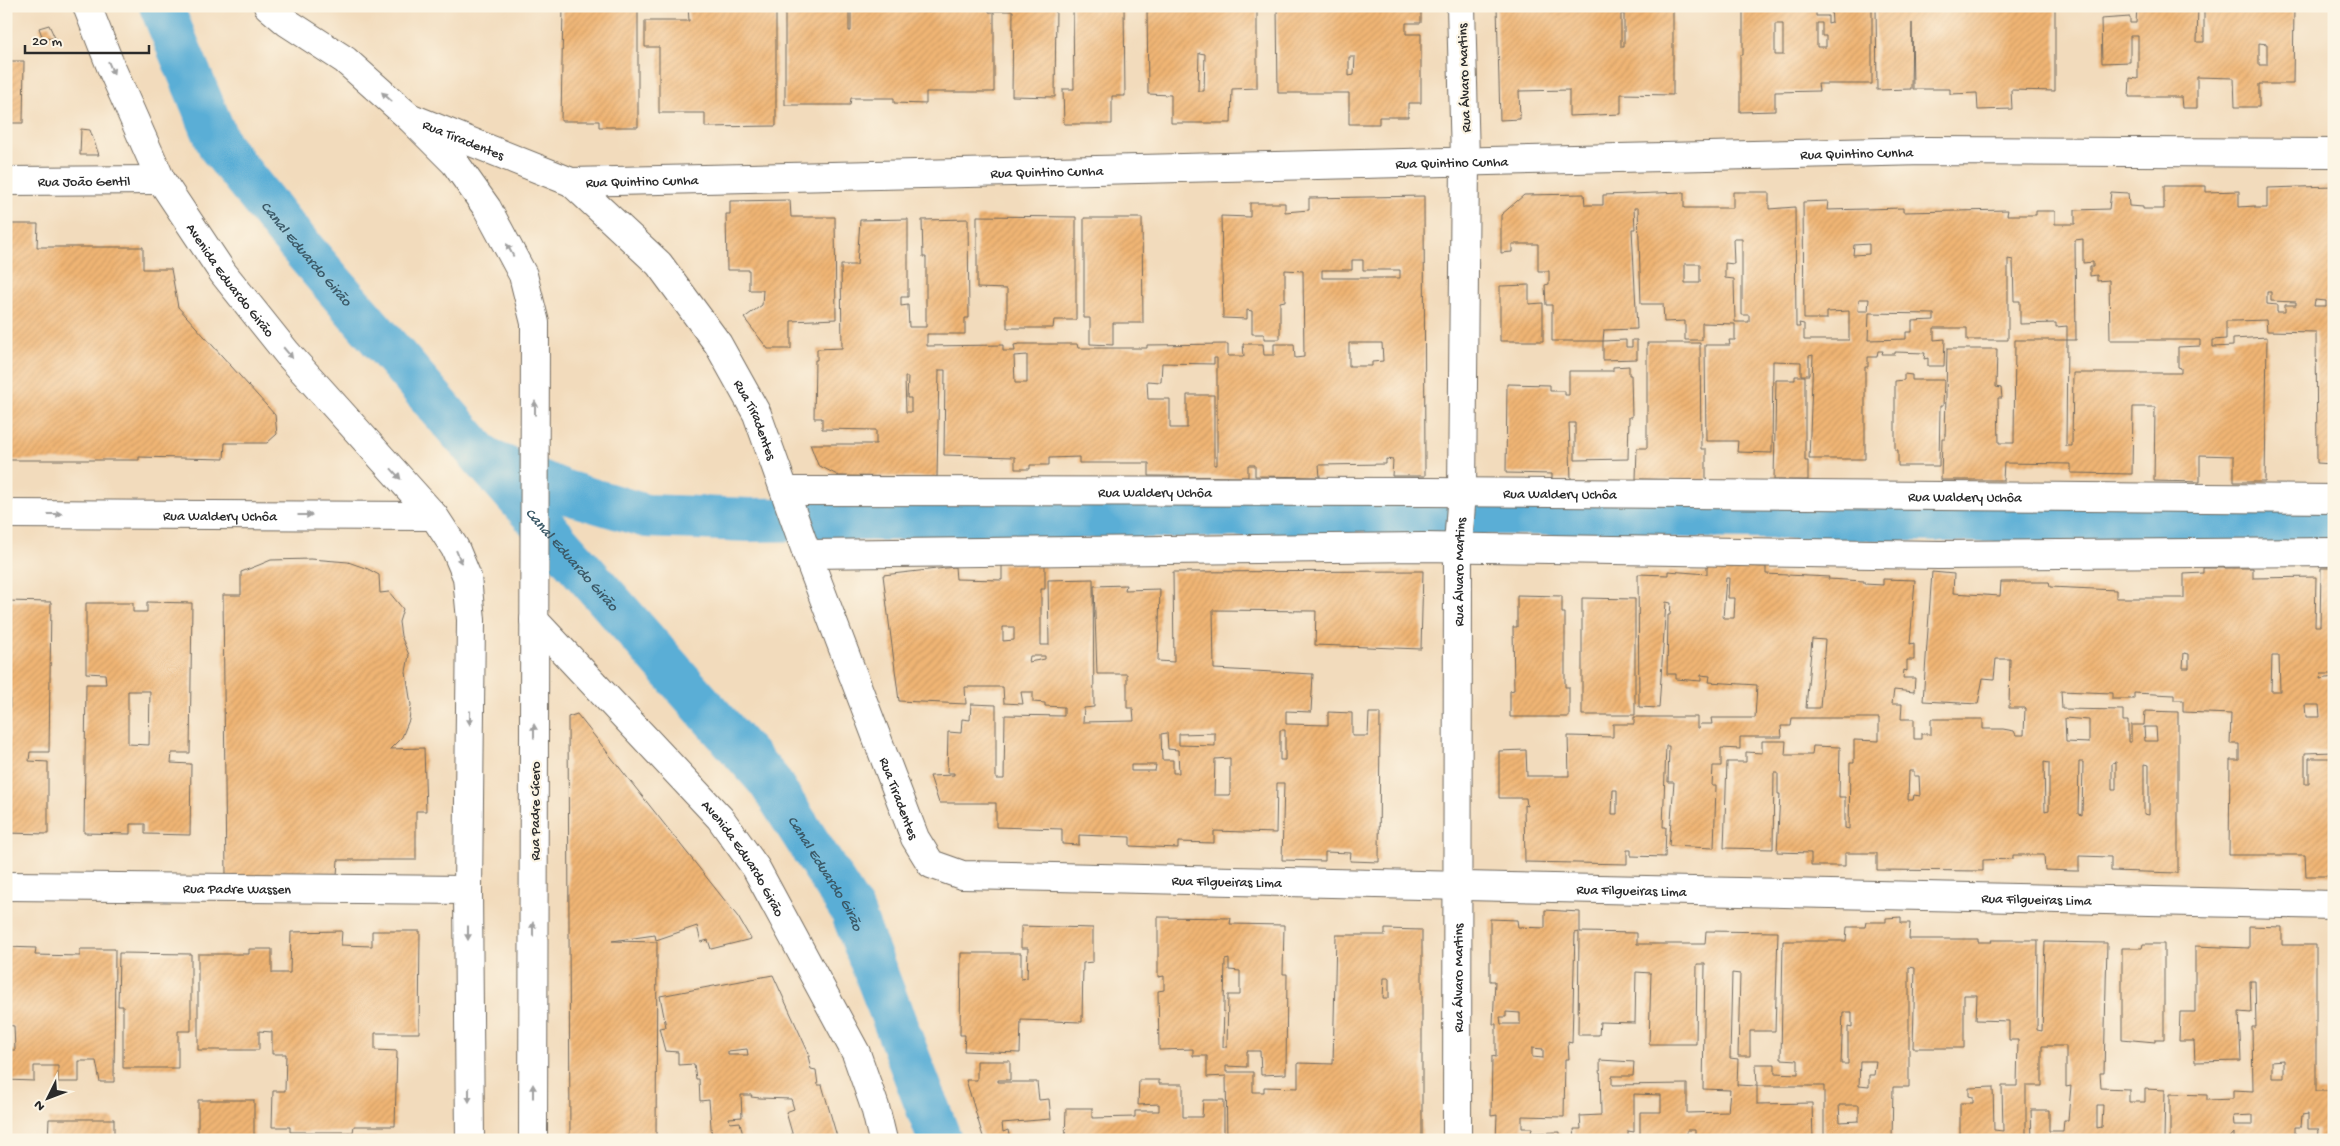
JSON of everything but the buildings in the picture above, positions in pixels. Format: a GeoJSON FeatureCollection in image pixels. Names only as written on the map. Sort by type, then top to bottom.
{"type":"FeatureCollection","features":[{"type":"Feature","properties":{"kind":"street","name":"Avenida Eduardo Girão"},"geometry":{"type":"LineString","coordinates":[[88,6],[111,67],[161,180],[223,273],[287,353],[434,516]]}},
{"type":"Feature","properties":{"kind":"street"},"geometry":{"type":"LineString","coordinates":[[268,6],[288,23],[345,60],[409,117]]}},
{"type":"Feature","properties":{"kind":"street","name":"Rua Álvaro Martins"},"geometry":{"type":"LineString","coordinates":[[1457,1140],[1458,547],[1462,492],[1465,160],[1461,6]]}},
{"type":"Feature","properties":{"kind":"street","name":"Rua Tiradentes"},"geometry":{"type":"LineString","coordinates":[[409,117],[571,182],[659,264],[718,344],[756,414],[915,838],[931,864]]}},
{"type":"Feature","properties":{"kind":"street","name":"Rua Padre Cícero"},"geometry":{"type":"LineString","coordinates":[[409,117],[455,163],[487,208],[523,275],[535,323],[533,1140]]}},
{"type":"Feature","properties":{"kind":"street","name":"Rua Quintino Cunha"},"geometry":{"type":"LineString","coordinates":[[571,182],[1465,160],[1925,151],[2334,153]]}},
{"type":"Feature","properties":{"kind":"street","name":"Rua João Gentil"},"geometry":{"type":"LineString","coordinates":[[6,181],[161,180]]}},
{"type":"Feature","properties":{"kind":"street","name":"Rua Waldery Uchôa"},"geometry":{"type":"LineString","coordinates":[[786,491],[1462,492],[2334,499]]}},
{"type":"Feature","properties":{"kind":"street","name":"Rua Waldery Uchôa"},"geometry":{"type":"LineString","coordinates":[[6,514],[434,516]]}},
{"type":"Feature","properties":{"kind":"street"},"geometry":{"type":"LineString","coordinates":[[434,516],[455,548],[467,577],[470,620],[468,890],[470,1140]]}},
{"type":"Feature","properties":{"kind":"street"},"geometry":{"type":"LineString","coordinates":[[807,554],[1458,547],[1939,555],[2334,552]]}},
{"type":"Feature","properties":{"kind":"street","name":"Avenida Eduardo Girão"},"geometry":{"type":"LineString","coordinates":[[534,620],[720,818],[756,868],[856,1053],[875,1107],[883,1140]]}},
{"type":"Feature","properties":{"kind":"street","name":"Rua Filgueiras Lima"},"geometry":{"type":"LineString","coordinates":[[931,864],[962,875],[2334,905]]}},
{"type":"Feature","properties":{"kind":"street","name":"Rua Padre Wassen"},"geometry":{"type":"LineString","coordinates":[[6,886],[468,890]]}},
{"type":"Feature","properties":{"kind":"waterway","name":"Canal Eduardo Girão"},"geometry":{"type":"LineString","coordinates":[[161,6],[220,147],[288,232],[484,459],[769,781],[852,911],[940,1140]]}},
{"type":"Feature","properties":{"kind":"waterway"},"geometry":{"type":"LineString","coordinates":[[484,459],[565,492],[646,516],[749,520],[1495,513],[2334,526]]}}]}
